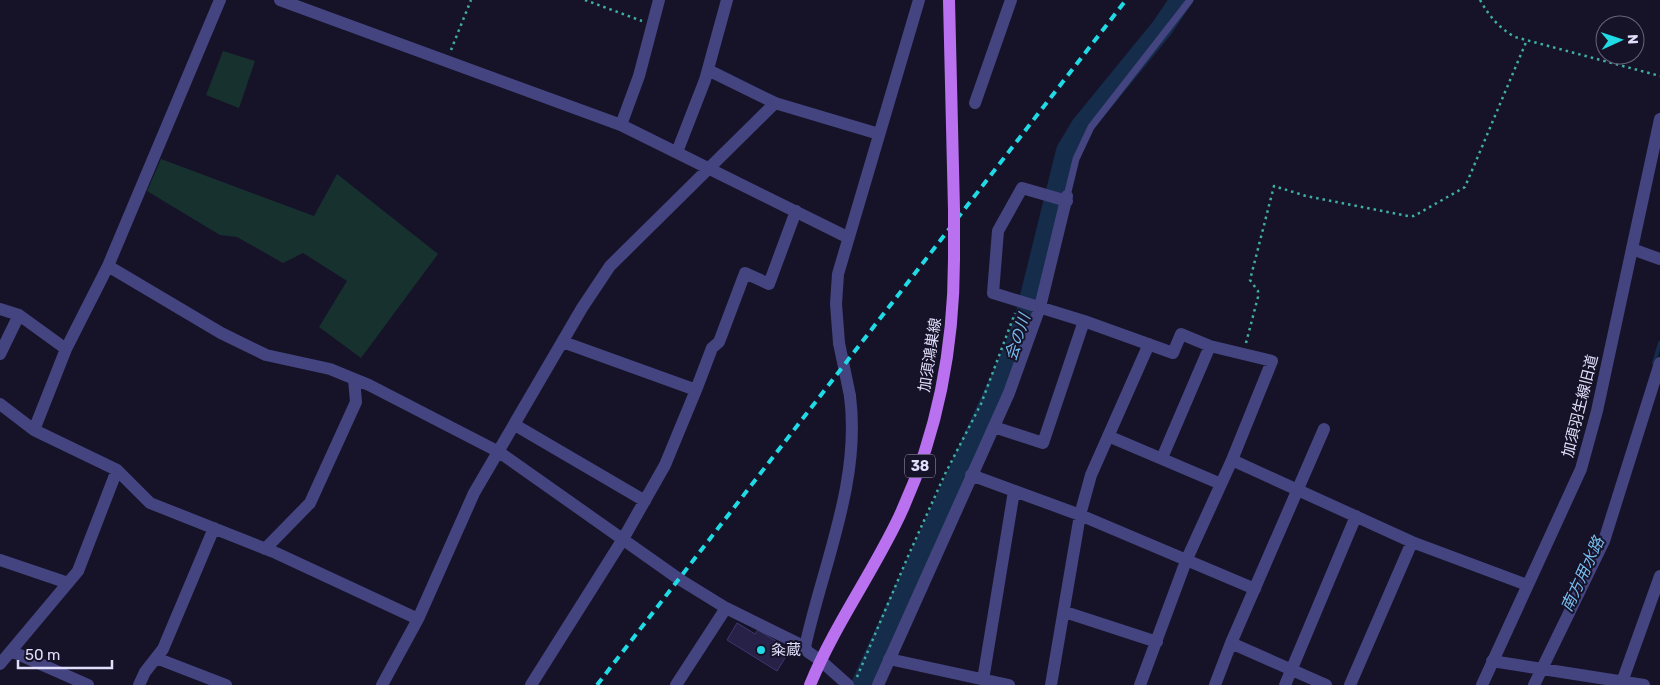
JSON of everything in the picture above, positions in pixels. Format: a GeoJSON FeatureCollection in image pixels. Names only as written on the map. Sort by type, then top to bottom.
{"type":"FeatureCollection","features":[{"type":"Feature","properties":{"kind":"main road","name":"加須鴻巣線"},"geometry":{"type":"LineString","coordinates":[[810,685],[820,660],[898,518],[920,466],[939,401],[948,355],[954,290],[949,0]]}},
{"type":"Feature","properties":{"kind":"street"},"geometry":{"type":"LineString","coordinates":[[34,430],[66,349],[108,266],[220,0]]}},
{"type":"Feature","properties":{"kind":"street"},"geometry":{"type":"LineString","coordinates":[[280,0],[621,125],[847,237]]}},
{"type":"Feature","properties":{"kind":"street"},"geometry":{"type":"LineString","coordinates":[[621,125],[639,76],[659,0]]}},
{"type":"Feature","properties":{"kind":"street"},"geometry":{"type":"LineString","coordinates":[[677,152],[708,70],[727,0]]}},
{"type":"Feature","properties":{"kind":"street"},"geometry":{"type":"LineString","coordinates":[[805,647],[851,468],[853,427],[850,396],[839,343],[836,289],[847,237],[919,0]]}},
{"type":"Feature","properties":{"kind":"street"},"geometry":{"type":"LineString","coordinates":[[975,103],[1011,0]]}},
{"type":"Feature","properties":{"kind":"street"},"geometry":{"type":"LineString","coordinates":[[708,70],[776,103],[879,134]]}},
{"type":"Feature","properties":{"kind":"street"},"geometry":{"type":"LineString","coordinates":[[382,685],[418,619],[474,493],[500,452],[582,308],[610,266],[776,103]]}},
{"type":"Feature","properties":{"kind":"street","name":"加須羽生線旧道"},"geometry":{"type":"LineString","coordinates":[[1482,685],[1581,469],[1597,411],[1660,119]]}},
{"type":"Feature","properties":{"kind":"street"},"geometry":{"type":"LineString","coordinates":[[878,685],[1009,394],[1038,306],[1066,199],[1047,196],[1022,188],[998,231],[993,293],[1038,306],[1084,321],[1173,353],[1181,334],[1210,346],[1272,361],[1232,460],[1186,561],[1140,685]]}},
{"type":"Feature","properties":{"kind":"street"},"geometry":{"type":"LineString","coordinates":[[531,685],[623,539],[665,465],[712,348],[719,342],[745,273],[769,284],[796,211]]}},
{"type":"Feature","properties":{"kind":"street"},"geometry":{"type":"LineString","coordinates":[[1632,249],[1660,259]]}},
{"type":"Feature","properties":{"kind":"street"},"geometry":{"type":"LineString","coordinates":[[108,266],[222,333],[266,355],[330,369],[354,379],[500,452],[679,579],[726,608],[805,647],[808,652],[848,685]]}},
{"type":"Feature","properties":{"kind":"street"},"geometry":{"type":"LineString","coordinates":[[0,309],[19,314],[66,349]]}},
{"type":"Feature","properties":{"kind":"street"},"geometry":{"type":"LineString","coordinates":[[0,354],[19,314]]}},
{"type":"Feature","properties":{"kind":"street"},"geometry":{"type":"LineString","coordinates":[[994,427],[1043,443],[1084,321]]}},
{"type":"Feature","properties":{"kind":"street"},"geometry":{"type":"LineString","coordinates":[[563,342],[696,390]]}},
{"type":"Feature","properties":{"kind":"street"},"geometry":{"type":"LineString","coordinates":[[1051,685],[1065,612],[1080,515],[1091,476],[1148,344]]}},
{"type":"Feature","properties":{"kind":"street"},"geometry":{"type":"LineString","coordinates":[[1162,458],[1210,346]]}},
{"type":"Feature","properties":{"kind":"street"},"geometry":{"type":"LineString","coordinates":[[1534,685],[1538,669],[1604,541],[1660,363]]}},
{"type":"Feature","properties":{"kind":"street"},"geometry":{"type":"LineString","coordinates":[[265,549],[310,503],[356,402],[354,379]]}},
{"type":"Feature","properties":{"kind":"street"},"geometry":{"type":"LineString","coordinates":[[0,404],[34,430],[117,470],[150,503],[265,549],[418,619]]}},
{"type":"Feature","properties":{"kind":"street"},"geometry":{"type":"LineString","coordinates":[[515,425],[645,501]]}},
{"type":"Feature","properties":{"kind":"street"},"geometry":{"type":"LineString","coordinates":[[1215,685],[1231,643],[1324,428]]}},
{"type":"Feature","properties":{"kind":"street"},"geometry":{"type":"LineString","coordinates":[[1108,436],[1221,484]]}},
{"type":"Feature","properties":{"kind":"street"},"geometry":{"type":"LineString","coordinates":[[1232,460],[1412,542],[1527,585]]}},
{"type":"Feature","properties":{"kind":"street"},"geometry":{"type":"LineString","coordinates":[[0,664],[78,572],[117,470]]}},
{"type":"Feature","properties":{"kind":"street"},"geometry":{"type":"LineString","coordinates":[[971,475],[1080,515],[1255,589]]}},
{"type":"Feature","properties":{"kind":"street"},"geometry":{"type":"LineString","coordinates":[[983,680],[1014,491]]}},
{"type":"Feature","properties":{"kind":"street"},"geometry":{"type":"LineString","coordinates":[[1285,685],[1356,516]]}},
{"type":"Feature","properties":{"kind":"street"},"geometry":{"type":"LineString","coordinates":[[139,685],[145,672],[162,650],[214,528]]}},
{"type":"Feature","properties":{"kind":"street"},"geometry":{"type":"LineString","coordinates":[[1350,685],[1412,542]]}},
{"type":"Feature","properties":{"kind":"street"},"geometry":{"type":"LineString","coordinates":[[0,560],[68,583]]}},
{"type":"Feature","properties":{"kind":"street"},"geometry":{"type":"LineString","coordinates":[[1622,682],[1660,576]]}},
{"type":"Feature","properties":{"kind":"street"},"geometry":{"type":"LineString","coordinates":[[676,685],[726,608]]}},
{"type":"Feature","properties":{"kind":"street"},"geometry":{"type":"LineString","coordinates":[[1065,612],[1157,642]]}},
{"type":"Feature","properties":{"kind":"street"},"geometry":{"type":"LineString","coordinates":[[1231,643],[1326,685]]}},
{"type":"Feature","properties":{"kind":"street"},"geometry":{"type":"LineString","coordinates":[[11,651],[88,685]]}},
{"type":"Feature","properties":{"kind":"street"},"geometry":{"type":"LineString","coordinates":[[156,658],[226,685]]}},
{"type":"Feature","properties":{"kind":"street"},"geometry":{"type":"LineString","coordinates":[[889,660],[1009,685]]}},
{"type":"Feature","properties":{"kind":"street"},"geometry":{"type":"LineString","coordinates":[[1492,662],[1644,685]]}},
{"type":"Feature","properties":{"kind":"lane"},"geometry":{"type":"LineString","coordinates":[[1066,199],[1076,159],[1091,127],[1190,0]]}},
{"type":"Feature","properties":{"kind":"path"},"geometry":{"type":"LineString","coordinates":[[446,61],[470,0]]}},
{"type":"Feature","properties":{"kind":"path"},"geometry":{"type":"LineString","coordinates":[[585,0],[652,25]]}},
{"type":"Feature","properties":{"kind":"path"},"geometry":{"type":"LineString","coordinates":[[1480,0],[1492,19],[1503,30],[1515,37],[1660,76]]}},
{"type":"Feature","properties":{"kind":"path"},"geometry":{"type":"LineString","coordinates":[[1244,354],[1258,297],[1258,291],[1250,280],[1269,199],[1274,186],[1306,196],[1408,216],[1414,216],[1465,187],[1527,40]]}},
{"type":"Feature","properties":{"kind":"path"},"geometry":{"type":"LineString","coordinates":[[854,685],[945,474],[981,404],[1020,301]]}},
{"type":"Feature","properties":{"kind":"green space"},"geometry":{"type":"Polygon","coordinates":[[[223,51],[255,61],[239,108],[206,95],[223,51]]]}},
{"type":"Feature","properties":{"kind":"green space"},"geometry":{"type":"Polygon","coordinates":[[[161,159],[314,216],[337,174],[438,254],[361,358],[319,327],[347,281],[303,253],[283,263],[237,237],[220,235],[147,191],[161,159]]]}},
{"type":"Feature","properties":{"kind":"building"},"geometry":{"type":"Polygon","coordinates":[[[737,623],[755,634],[758,630],[790,650],[777,671],[727,640],[737,623]]]}},
{"type":"Feature","properties":{"kind":"waterway","name":"会の川"},"geometry":{"type":"LineString","coordinates":[[862,685],[1016,347],[1026,317],[1067,151],[1082,126],[1162,28],[1181,0]]}},
{"type":"Feature","properties":{"kind":"waterway","name":"南方用水路"},"geometry":{"type":"LineString","coordinates":[[1654,363],[1660,343]]}},
{"type":"Feature","properties":{"kind":"railway"},"geometry":{"type":"LineString","coordinates":[[597,685],[1126,0]]}},
{"type":"Feature","properties":{"kind":"place","name":"粂蔵"},"geometry":{"type":"Point","coordinates":[761,650]}}]}
